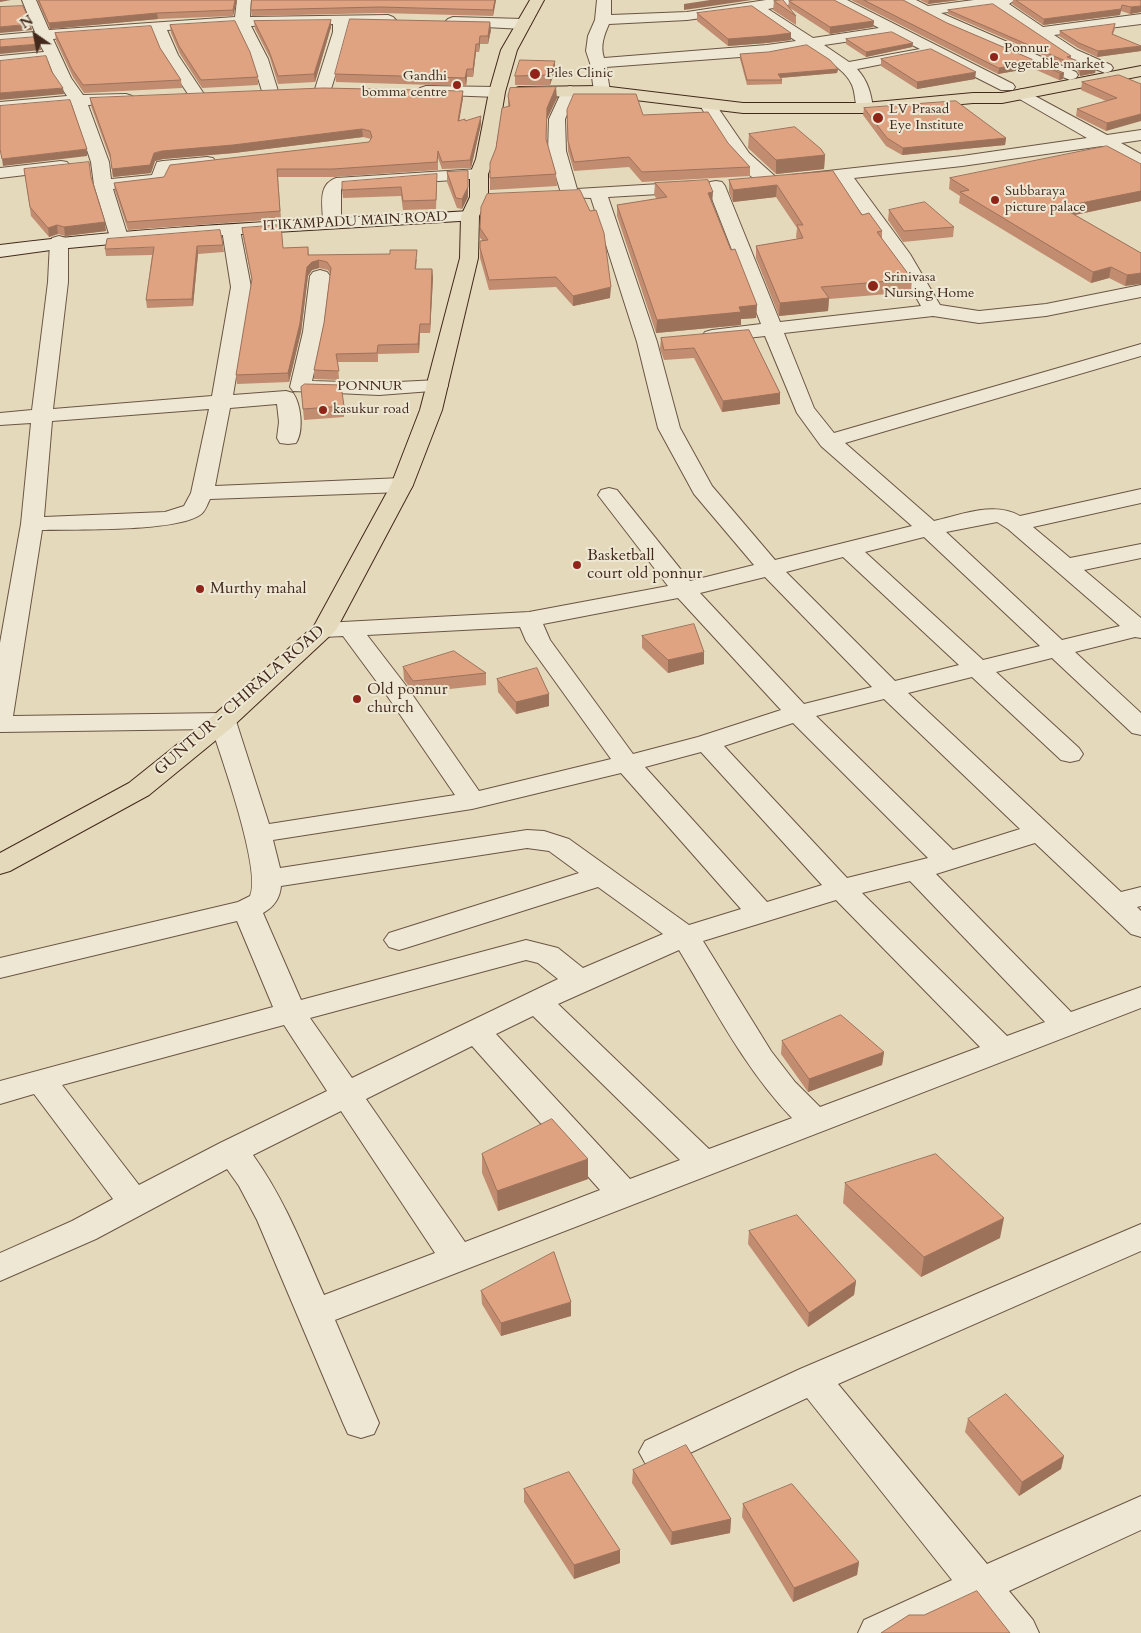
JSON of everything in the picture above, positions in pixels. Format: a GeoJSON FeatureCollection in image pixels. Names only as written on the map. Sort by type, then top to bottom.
{"type":"FeatureCollection","features":[{"type":"Feature","properties":{"kind":"main road","name":"GUNTUR - CHIRALA ROAD"},"geometry":{"type":"LineString","coordinates":[[0,865],[139,789],[223,721],[324,630],[402,484],[438,386],[450,326],[482,203],[478,174],[485,159],[497,92],[509,50],[537,0]]}},
{"type":"Feature","properties":{"kind":"main road"},"geometry":{"type":"LineString","coordinates":[[497,92],[602,91],[708,105],[788,110],[865,108],[973,98],[1002,98],[1014,91],[1070,75],[1141,63]]}},
{"type":"Feature","properties":{"kind":"main road"},"geometry":{"type":"LineString","coordinates":[[1014,91],[1141,71]]}},
{"type":"Feature","properties":{"kind":"street"},"geometry":{"type":"LineString","coordinates":[[244,0],[242,22],[260,59],[270,91]]}},
{"type":"Feature","properties":{"kind":"street"},"geometry":{"type":"LineString","coordinates":[[602,91],[598,63],[594,51],[603,20],[604,0]]}},
{"type":"Feature","properties":{"kind":"street"},"geometry":{"type":"LineString","coordinates":[[603,20],[687,16],[797,0]]}},
{"type":"Feature","properties":{"kind":"street"},"geometry":{"type":"LineString","coordinates":[[836,0],[1014,91],[1141,160]]}},
{"type":"Feature","properties":{"kind":"street"},"geometry":{"type":"LineString","coordinates":[[904,0],[960,29],[1070,75]]}},
{"type":"Feature","properties":{"kind":"street"},"geometry":{"type":"LineString","coordinates":[[925,11],[999,0],[1071,53],[1105,68]]}},
{"type":"Feature","properties":{"kind":"street"},"geometry":{"type":"LineString","coordinates":[[26,4],[44,35],[63,78],[78,100],[85,164],[103,185],[119,237]]}},
{"type":"Feature","properties":{"kind":"street"},"geometry":{"type":"LineString","coordinates":[[754,6],[846,67],[857,77],[863,87],[865,108]]}},
{"type":"Feature","properties":{"kind":"street"},"geometry":{"type":"LineString","coordinates":[[0,40],[158,26],[341,20],[358,13],[406,21]]}},
{"type":"Feature","properties":{"kind":"street"},"geometry":{"type":"LineString","coordinates":[[446,17],[523,24]]}},
{"type":"Feature","properties":{"kind":"street"},"geometry":{"type":"LineString","coordinates":[[1041,32],[1141,19]]}},
{"type":"Feature","properties":{"kind":"street"},"geometry":{"type":"LineString","coordinates":[[323,89],[340,32],[341,20]]}},
{"type":"Feature","properties":{"kind":"street"},"geometry":{"type":"LineString","coordinates":[[158,26],[170,55],[204,94],[178,95]]}},
{"type":"Feature","properties":{"kind":"street"},"geometry":{"type":"LineString","coordinates":[[598,63],[767,50],[892,30]]}},
{"type":"Feature","properties":{"kind":"street"},"geometry":{"type":"LineString","coordinates":[[846,67],[934,50]]}},
{"type":"Feature","properties":{"kind":"street"},"geometry":{"type":"LineString","coordinates":[[0,60],[53,56]]}},
{"type":"Feature","properties":{"kind":"street"},"geometry":{"type":"LineString","coordinates":[[253,92],[288,90]]}},
{"type":"Feature","properties":{"kind":"street"},"geometry":{"type":"LineString","coordinates":[[306,90],[342,90]]}},
{"type":"Feature","properties":{"kind":"street"},"geometry":{"type":"LineString","coordinates":[[410,91],[497,92]]}},
{"type":"Feature","properties":{"kind":"street"},"geometry":{"type":"LineString","coordinates":[[570,91],[557,119],[557,151],[570,193]]}},
{"type":"Feature","properties":{"kind":"street"},"geometry":{"type":"LineString","coordinates":[[0,107],[78,100],[144,98]]}},
{"type":"Feature","properties":{"kind":"street"},"geometry":{"type":"LineString","coordinates":[[708,105],[727,137],[757,171],[770,182]]}},
{"type":"Feature","properties":{"kind":"street"},"geometry":{"type":"LineString","coordinates":[[552,194],[770,182],[962,160],[1141,135]]}},
{"type":"Feature","properties":{"kind":"street"},"geometry":{"type":"LineString","coordinates":[[103,185],[159,179],[163,166],[225,161]]}},
{"type":"Feature","properties":{"kind":"street"},"geometry":{"type":"LineString","coordinates":[[0,173],[85,164]]}},
{"type":"Feature","properties":{"kind":"street"},"geometry":{"type":"LineString","coordinates":[[332,222],[332,189],[334,185],[342,182],[478,174]]}},
{"type":"Feature","properties":{"kind":"street"},"geometry":{"type":"LineString","coordinates":[[842,174],[901,254],[933,310]]}},
{"type":"Feature","properties":{"kind":"street"},"geometry":{"type":"LineString","coordinates":[[731,185],[774,330],[804,409],[829,440],[929,529],[1141,727]]}},
{"type":"Feature","properties":{"kind":"street"},"geometry":{"type":"LineString","coordinates":[[598,192],[657,341],[669,428],[702,488],[770,568],[890,691],[1039,832],[1129,900],[1141,927]]}},
{"type":"Feature","properties":{"kind":"street","name":"ITIKAMPADU MAIN ROAD"},"geometry":{"type":"LineString","coordinates":[[0,251],[59,242],[119,237],[332,222],[385,221],[482,203]]}},
{"type":"Feature","properties":{"kind":"street"},"geometry":{"type":"LineString","coordinates":[[32,524],[165,519],[180,516],[193,510],[202,493],[221,402],[241,287],[232,230]]}},
{"type":"Feature","properties":{"kind":"street"},"geometry":{"type":"LineString","coordinates":[[0,718],[32,524],[42,416],[58,282],[59,242]]}},
{"type":"Feature","properties":{"kind":"street"},"geometry":{"type":"LineString","coordinates":[[288,438],[293,392],[313,332],[320,276]]}},
{"type":"Feature","properties":{"kind":"street"},"geometry":{"type":"LineString","coordinates":[[696,337],[774,330],[933,310],[979,317],[1046,310],[1141,291]]}},
{"type":"Feature","properties":{"kind":"street"},"geometry":{"type":"LineString","coordinates":[[829,440],[1141,350]]}},
{"type":"Feature","properties":{"kind":"street","name":"PONNUR"},"geometry":{"type":"LineString","coordinates":[[0,419],[221,402],[293,392],[438,386]]}},
{"type":"Feature","properties":{"kind":"street"},"geometry":{"type":"LineString","coordinates":[[202,493],[402,484]]}},
{"type":"Feature","properties":{"kind":"street"},"geometry":{"type":"LineString","coordinates":[[609,495],[684,590],[798,713],[948,861]]}},
{"type":"Feature","properties":{"kind":"street"},"geometry":{"type":"LineString","coordinates":[[1016,524],[1141,496]]}},
{"type":"Feature","properties":{"kind":"street"},"geometry":{"type":"LineString","coordinates":[[324,630],[529,619],[684,590],[929,529],[995,515],[1002,516],[1016,524],[1140,629]]}},
{"type":"Feature","properties":{"kind":"street"},"geometry":{"type":"LineString","coordinates":[[848,549],[1070,754]]}},
{"type":"Feature","properties":{"kind":"street"},"geometry":{"type":"LineString","coordinates":[[1067,566],[1141,552]]}},
{"type":"Feature","properties":{"kind":"street"},"geometry":{"type":"LineString","coordinates":[[529,619],[538,640],[626,762],[760,912]]}},
{"type":"Feature","properties":{"kind":"street"},"geometry":{"type":"LineString","coordinates":[[258,834],[472,801],[538,786],[626,762],[707,743],[798,713],[1056,647],[1140,629]]}},
{"type":"Feature","properties":{"kind":"street"},"geometry":{"type":"LineString","coordinates":[[351,630],[398,692],[472,801]]}},
{"type":"Feature","properties":{"kind":"street"},"geometry":{"type":"LineString","coordinates":[[0,724],[223,721],[258,834],[268,879],[266,893],[261,902],[248,909],[0,968]]}},
{"type":"Feature","properties":{"kind":"street"},"geometry":{"type":"LineString","coordinates":[[707,743],[841,889],[1002,1050]]}},
{"type":"Feature","properties":{"kind":"street"},"geometry":{"type":"LineString","coordinates":[[0,1268],[84,1230],[232,1151],[476,1031],[580,982],[685,936],[841,889],[916,871],[1039,832]]}},
{"type":"Feature","properties":{"kind":"street"},"geometry":{"type":"LineString","coordinates":[[268,879],[526,840],[544,840],[558,845],[685,936],[760,1060],[784,1090],[816,1122]]}},
{"type":"Feature","properties":{"kind":"street"},"geometry":{"type":"LineString","coordinates":[[916,871],[1066,1025]]}},
{"type":"Feature","properties":{"kind":"street"},"geometry":{"type":"LineString","coordinates":[[399,940],[601,876]]}},
{"type":"Feature","properties":{"kind":"street"},"geometry":{"type":"LineString","coordinates":[[248,909],[291,1012],[458,1259]]}},
{"type":"Feature","properties":{"kind":"street"},"geometry":{"type":"LineString","coordinates":[[0,1093],[41,1080],[291,1012],[526,950],[548,956],[580,982]]}},
{"type":"Feature","properties":{"kind":"street"},"geometry":{"type":"LineString","coordinates":[[315,1313],[1141,997]]}},
{"type":"Feature","properties":{"kind":"street"},"geometry":{"type":"LineString","coordinates":[[537,1002],[705,1164]]}},
{"type":"Feature","properties":{"kind":"street"},"geometry":{"type":"LineString","coordinates":[[476,1031],[625,1196]]}},
{"type":"Feature","properties":{"kind":"street"},"geometry":{"type":"LineString","coordinates":[[41,1080],[134,1202]]}},
{"type":"Feature","properties":{"kind":"street"},"geometry":{"type":"LineString","coordinates":[[232,1151],[252,1179],[274,1220],[361,1423]]}},
{"type":"Feature","properties":{"kind":"street"},"geometry":{"type":"LineString","coordinates":[[658,1452],[813,1378],[1141,1237]]}},
{"type":"Feature","properties":{"kind":"street"},"geometry":{"type":"LineString","coordinates":[[813,1378],[1019,1633]]}},
{"type":"Feature","properties":{"kind":"street"},"geometry":{"type":"LineString","coordinates":[[878,1633],[1141,1512]]}},
{"type":"Feature","properties":{"kind":"building"},"geometry":{"type":"Polygon","coordinates":[[[39,0],[235,0],[233,10],[157,13],[49,23],[39,0]]]}},
{"type":"Feature","properties":{"kind":"building"},"geometry":{"type":"Polygon","coordinates":[[[252,0],[495,0],[493,10],[380,7],[251,10],[252,0]]]}},
{"type":"Feature","properties":{"kind":"building"},"geometry":{"type":"Polygon","coordinates":[[[783,0],[796,16],[774,1],[783,0]]]}},
{"type":"Feature","properties":{"kind":"building"},"geometry":{"type":"Polygon","coordinates":[[[834,0],[874,21],[830,27],[789,1],[834,0]]]}},
{"type":"Feature","properties":{"kind":"building"},"geometry":{"type":"Polygon","coordinates":[[[864,0],[903,0],[947,23],[1064,73],[1033,61],[999,68],[864,0]]]}},
{"type":"Feature","properties":{"kind":"building"},"geometry":{"type":"Polygon","coordinates":[[[1016,0],[1141,0],[1141,6],[1131,7],[1122,5],[1121,9],[1044,19],[1016,0]]]}},
{"type":"Feature","properties":{"kind":"building"},"geometry":{"type":"Polygon","coordinates":[[[993,4],[1071,56],[1067,57],[1096,68],[1080,71],[1077,66],[948,10],[993,4]]]}},
{"type":"Feature","properties":{"kind":"building"},"geometry":{"type":"Polygon","coordinates":[[[23,6],[31,24],[0,27],[0,7],[23,6]]]}},
{"type":"Feature","properties":{"kind":"building"},"geometry":{"type":"Polygon","coordinates":[[[752,6],[791,33],[728,39],[697,13],[752,6]]]}},
{"type":"Feature","properties":{"kind":"building"},"geometry":{"type":"Polygon","coordinates":[[[350,19],[490,22],[488,36],[480,36],[479,44],[476,44],[473,69],[467,69],[465,78],[335,74],[350,19]]]}},
{"type":"Feature","properties":{"kind":"building"},"geometry":{"type":"Polygon","coordinates":[[[331,20],[314,74],[278,76],[269,51],[254,21],[331,20]]]}},
{"type":"Feature","properties":{"kind":"building"},"geometry":{"type":"Polygon","coordinates":[[[235,21],[250,52],[258,77],[201,80],[179,46],[170,25],[235,21]]]}},
{"type":"Feature","properties":{"kind":"building"},"geometry":{"type":"Polygon","coordinates":[[[1115,24],[1112,34],[1141,46],[1098,51],[1079,43],[1060,31],[1115,24]]]}},
{"type":"Feature","properties":{"kind":"building"},"geometry":{"type":"Polygon","coordinates":[[[151,26],[160,48],[181,80],[83,85],[72,69],[55,33],[151,26]]]}},
{"type":"Feature","properties":{"kind":"building"},"geometry":{"type":"Polygon","coordinates":[[[892,32],[913,43],[866,52],[846,39],[892,32]]]}},
{"type":"Feature","properties":{"kind":"building"},"geometry":{"type":"Polygon","coordinates":[[[36,37],[40,44],[0,47],[0,40],[36,37]]]}},
{"type":"Feature","properties":{"kind":"building"},"geometry":{"type":"Polygon","coordinates":[[[807,45],[830,60],[838,69],[778,74],[782,80],[747,80],[740,54],[768,52],[807,45]]]}},
{"type":"Feature","properties":{"kind":"building"},"geometry":{"type":"Polygon","coordinates":[[[931,49],[976,72],[917,82],[881,59],[931,49]]]}},
{"type":"Feature","properties":{"kind":"building"},"geometry":{"type":"Polygon","coordinates":[[[46,56],[52,72],[63,88],[0,93],[0,61],[46,56]]]}},
{"type":"Feature","properties":{"kind":"building"},"geometry":{"type":"Polygon","coordinates":[[[520,60],[555,61],[550,75],[515,76],[520,60]]]}},
{"type":"Feature","properties":{"kind":"building"},"geometry":{"type":"Polygon","coordinates":[[[1119,75],[1141,84],[1141,114],[1107,123],[1077,109],[1117,98],[1082,82],[1119,75]]]}},
{"type":"Feature","properties":{"kind":"building"},"geometry":{"type":"Polygon","coordinates":[[[556,87],[547,108],[546,139],[556,174],[490,178],[490,163],[496,148],[502,108],[510,106],[508,96],[510,88],[556,87]]]}},
{"type":"Feature","properties":{"kind":"building"},"geometry":{"type":"Polygon","coordinates":[[[323,88],[463,91],[458,121],[481,116],[470,160],[442,162],[438,151],[437,162],[333,169],[277,169],[280,211],[127,222],[114,183],[164,177],[170,165],[369,142],[372,137],[370,131],[362,129],[233,145],[162,151],[154,153],[150,165],[112,169],[110,154],[90,98],[323,88]]]}},
{"type":"Feature","properties":{"kind":"building"},"geometry":{"type":"Polygon","coordinates":[[[574,94],[636,94],[643,115],[708,112],[728,143],[750,167],[642,172],[629,157],[574,162],[568,141],[567,110],[574,94]]]}},
{"type":"Feature","properties":{"kind":"building"},"geometry":{"type":"Polygon","coordinates":[[[70,100],[87,149],[2,159],[0,149],[0,106],[70,100]]]}},
{"type":"Feature","properties":{"kind":"building"},"geometry":{"type":"Polygon","coordinates":[[[956,101],[1006,138],[903,148],[887,138],[864,108],[956,101]]]}},
{"type":"Feature","properties":{"kind":"building"},"geometry":{"type":"Polygon","coordinates":[[[795,127],[821,149],[825,155],[776,160],[749,134],[795,127]]]}},
{"type":"Feature","properties":{"kind":"building"},"geometry":{"type":"Polygon","coordinates":[[[1107,146],[1141,164],[1141,191],[1061,207],[1141,253],[1141,273],[1127,275],[1111,267],[1093,272],[960,192],[969,190],[950,178],[1107,146]]]}},
{"type":"Feature","properties":{"kind":"building"},"geometry":{"type":"Polygon","coordinates":[[[89,162],[91,177],[105,222],[64,227],[57,225],[48,228],[30,207],[24,169],[89,162]]]}},
{"type":"Feature","properties":{"kind":"building"},"geometry":{"type":"Polygon","coordinates":[[[468,171],[468,187],[462,199],[456,198],[447,172],[468,171]]]}},
{"type":"Feature","properties":{"kind":"building"},"geometry":{"type":"Polygon","coordinates":[[[833,171],[862,215],[869,213],[882,231],[877,232],[912,279],[821,287],[829,298],[780,303],[756,246],[803,238],[797,225],[803,225],[777,185],[733,190],[729,180],[833,171]]]}},
{"type":"Feature","properties":{"kind":"building"},"geometry":{"type":"Polygon","coordinates":[[[437,174],[436,200],[403,201],[401,187],[342,190],[342,182],[437,174]]]}},
{"type":"Feature","properties":{"kind":"building"},"geometry":{"type":"Polygon","coordinates":[[[708,180],[713,192],[708,193],[731,250],[735,249],[757,305],[739,307],[741,312],[657,320],[617,205],[667,197],[655,183],[708,180]]]}},
{"type":"Feature","properties":{"kind":"building"},"geometry":{"type":"Polygon","coordinates":[[[580,190],[590,211],[596,210],[604,233],[611,287],[573,296],[556,277],[489,280],[480,248],[480,241],[488,240],[480,228],[481,207],[487,194],[580,190]]]}},
{"type":"Feature","properties":{"kind":"building"},"geometry":{"type":"Polygon","coordinates":[[[925,202],[954,227],[904,231],[889,210],[925,202]]]}},
{"type":"Feature","properties":{"kind":"building"},"geometry":{"type":"Polygon","coordinates":[[[281,225],[283,248],[308,247],[308,255],[390,254],[390,250],[417,250],[415,269],[432,269],[430,324],[420,324],[418,344],[378,345],[377,353],[336,354],[339,371],[314,370],[324,323],[331,268],[327,262],[319,260],[312,262],[307,267],[300,323],[288,373],[236,375],[252,279],[242,228],[281,225]]]}},
{"type":"Feature","properties":{"kind":"building"},"geometry":{"type":"Polygon","coordinates":[[[220,230],[223,245],[197,246],[192,299],[146,300],[154,247],[105,249],[107,239],[220,230]]]}},
{"type":"Feature","properties":{"kind":"building"},"geometry":{"type":"Polygon","coordinates":[[[749,330],[780,393],[723,401],[694,348],[664,350],[661,338],[749,330]]]}},
{"type":"Feature","properties":{"kind":"building"},"geometry":{"type":"Polygon","coordinates":[[[305,384],[341,385],[344,406],[303,409],[301,387],[305,384]]]}},
{"type":"Feature","properties":{"kind":"building"},"geometry":{"type":"Polygon","coordinates":[[[694,624],[704,652],[668,660],[642,636],[694,624]]]}},
{"type":"Feature","properties":{"kind":"building"},"geometry":{"type":"Polygon","coordinates":[[[454,651],[486,673],[413,681],[403,667],[454,651]]]}},
{"type":"Feature","properties":{"kind":"building"},"geometry":{"type":"Polygon","coordinates":[[[537,668],[549,694],[516,702],[497,679],[537,668]]]}},
{"type":"Feature","properties":{"kind":"building"},"geometry":{"type":"Polygon","coordinates":[[[841,1015],[884,1052],[809,1079],[782,1041],[841,1015]]]}},
{"type":"Feature","properties":{"kind":"building"},"geometry":{"type":"Polygon","coordinates":[[[552,1119],[588,1159],[497,1191],[482,1154],[552,1119]]]}},
{"type":"Feature","properties":{"kind":"building"},"geometry":{"type":"Polygon","coordinates":[[[936,1154],[1004,1218],[924,1257],[845,1183],[936,1154]]]}},
{"type":"Feature","properties":{"kind":"building"},"geometry":{"type":"Polygon","coordinates":[[[797,1215],[856,1281],[809,1313],[749,1231],[797,1215]]]}},
{"type":"Feature","properties":{"kind":"building"},"geometry":{"type":"Polygon","coordinates":[[[554,1252],[571,1302],[501,1323],[481,1291],[554,1252]]]}},
{"type":"Feature","properties":{"kind":"building"},"geometry":{"type":"Polygon","coordinates":[[[1006,1394],[1064,1456],[1022,1482],[968,1419],[1006,1394]]]}},
{"type":"Feature","properties":{"kind":"building"},"geometry":{"type":"Polygon","coordinates":[[[686,1445],[731,1519],[672,1532],[633,1470],[686,1445]]]}},
{"type":"Feature","properties":{"kind":"building"},"geometry":{"type":"Polygon","coordinates":[[[569,1472],[620,1550],[574,1565],[524,1489],[569,1472]]]}},
{"type":"Feature","properties":{"kind":"building"},"geometry":{"type":"Polygon","coordinates":[[[792,1484],[859,1562],[794,1588],[743,1504],[792,1484]]]}},
{"type":"Feature","properties":{"kind":"building"},"geometry":{"type":"Polygon","coordinates":[[[977,1591],[1010,1633],[881,1633],[909,1615],[924,1615],[977,1591]]]}},
{"type":"Feature","properties":{"kind":"place","name":"Ponnur vegetable market"},"geometry":{"type":"Point","coordinates":[994,57]}},
{"type":"Feature","properties":{"kind":"place","name":"Piles Clinic"},"geometry":{"type":"Point","coordinates":[535,74]}},
{"type":"Feature","properties":{"kind":"place","name":"Gandhi bomma centre"},"geometry":{"type":"Point","coordinates":[457,85]}},
{"type":"Feature","properties":{"kind":"place","name":"LV Prasad Eye Institute"},"geometry":{"type":"Point","coordinates":[878,118]}},
{"type":"Feature","properties":{"kind":"place","name":"Subbaraya picture palace"},"geometry":{"type":"Point","coordinates":[995,200]}},
{"type":"Feature","properties":{"kind":"place","name":"Srinivasa Nursing Home"},"geometry":{"type":"Point","coordinates":[873,286]}},
{"type":"Feature","properties":{"kind":"place","name":"kasukur road"},"geometry":{"type":"Point","coordinates":[323,410]}},
{"type":"Feature","properties":{"kind":"place","name":"Basketball court old ponnur"},"geometry":{"type":"Point","coordinates":[577,565]}},
{"type":"Feature","properties":{"kind":"place","name":"Murthy mahal"},"geometry":{"type":"Point","coordinates":[200,589]}},
{"type":"Feature","properties":{"kind":"place","name":"Old ponnur church"},"geometry":{"type":"Point","coordinates":[357,699]}}]}
